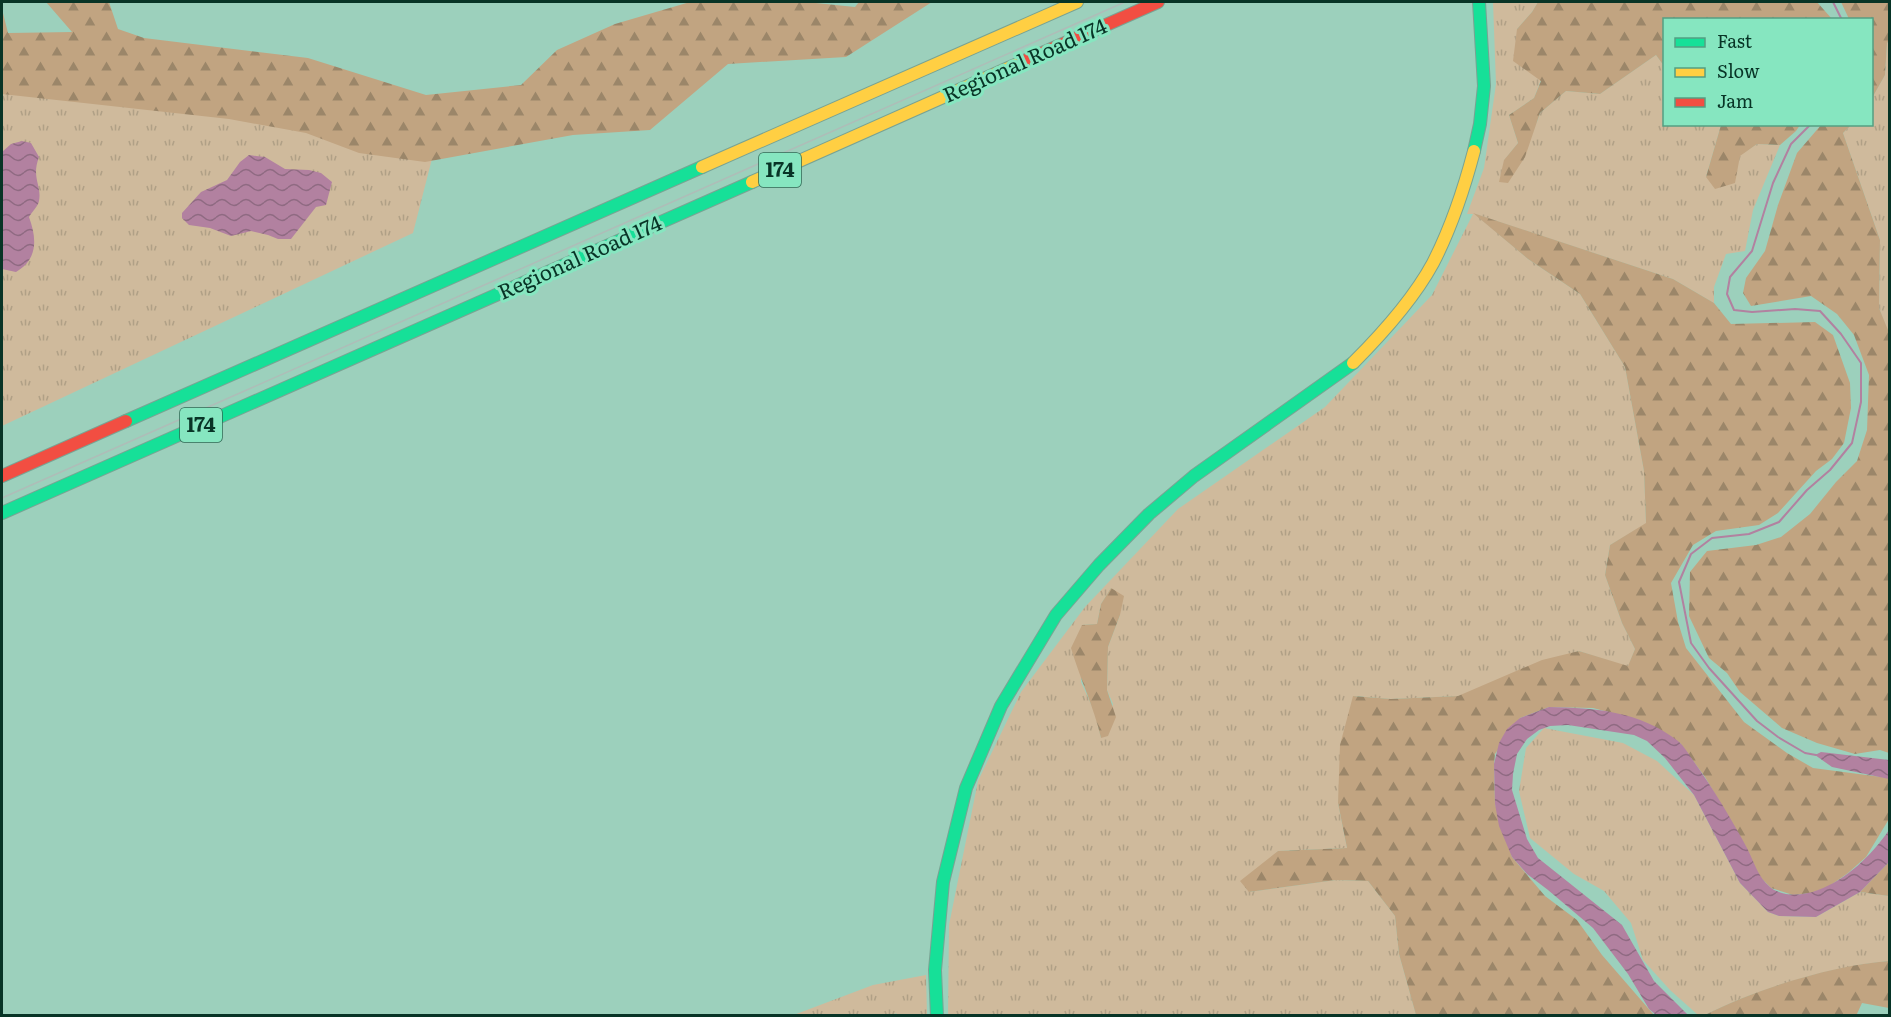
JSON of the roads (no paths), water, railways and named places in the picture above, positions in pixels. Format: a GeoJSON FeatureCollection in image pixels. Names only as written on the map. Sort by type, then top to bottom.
{"type":"FeatureCollection","features":[{"type":"Feature","properties":{"kind":"main road","name":"Regional Road 174"},"geometry":{"type":"LineString","coordinates":[[2,476],[1077,2]]}},
{"type":"Feature","properties":{"kind":"main road","name":"Regional Road 174"},"geometry":{"type":"LineString","coordinates":[[2,513],[1158,2]]}},
{"type":"Feature","properties":{"kind":"main road"},"geometry":{"type":"LineString","coordinates":[[937,1016],[935,970],[943,882],[966,788],[1001,706],[1056,615],[1099,565],[1149,514],[1194,476],[1350,367],[1376,341],[1411,297],[1432,264],[1444,238],[1467,178],[1475,146],[1484,86],[1479,2]]}},
{"type":"Feature","properties":{"kind":"water"},"geometry":{"type":"Polygon","coordinates":[[[22,141],[31,143],[39,157],[36,176],[40,195],[29,217],[34,241],[32,255],[16,272],[2,269],[2,152],[11,144],[22,141]]]}},
{"type":"Feature","properties":{"kind":"water"},"geometry":{"type":"Polygon","coordinates":[[[249,155],[265,157],[285,169],[321,173],[332,182],[326,205],[316,207],[291,239],[278,239],[251,231],[231,236],[210,228],[189,225],[182,218],[182,213],[201,192],[227,180],[240,162],[249,155]]]}},
{"type":"Feature","properties":{"kind":"water"},"geometry":{"type":"Polygon","coordinates":[[[1549,707],[1600,710],[1632,717],[1648,723],[1678,741],[1721,803],[1762,879],[1780,893],[1812,892],[1839,880],[1875,849],[1889,830],[1889,862],[1860,892],[1816,917],[1779,916],[1768,912],[1740,883],[1694,795],[1665,758],[1647,741],[1634,735],[1568,725],[1550,726],[1539,730],[1527,739],[1517,754],[1513,774],[1512,790],[1527,839],[1538,858],[1622,925],[1654,981],[1688,1015],[1656,1015],[1649,1009],[1628,974],[1593,928],[1527,874],[1512,857],[1499,826],[1495,804],[1494,764],[1499,743],[1507,729],[1520,718],[1549,707]]]}},
{"type":"Feature","properties":{"kind":"water"},"geometry":{"type":"Polygon","coordinates":[[[1821,752],[1889,760],[1889,779],[1832,767],[1815,755],[1821,752]]]}},
{"type":"Feature","properties":{"kind":"waterway"},"geometry":{"type":"LineString","coordinates":[[1833,2],[1841,18]]}},
{"type":"Feature","properties":{"kind":"waterway"},"geometry":{"type":"LineString","coordinates":[[1809,126],[1791,144],[1773,183],[1752,251],[1730,277],[1727,294],[1734,310],[1820,311],[1841,334],[1861,363],[1861,402],[1852,443],[1830,470],[1807,490],[1779,522],[1749,534],[1712,538],[1691,554],[1679,582],[1691,643],[1709,668],[1757,721],[1805,753],[1816,755]]}},
{"type":"Feature","properties":{"kind":"tram line"},"geometry":{"type":"LineString","coordinates":[[2,498],[1125,2]]}}]}
